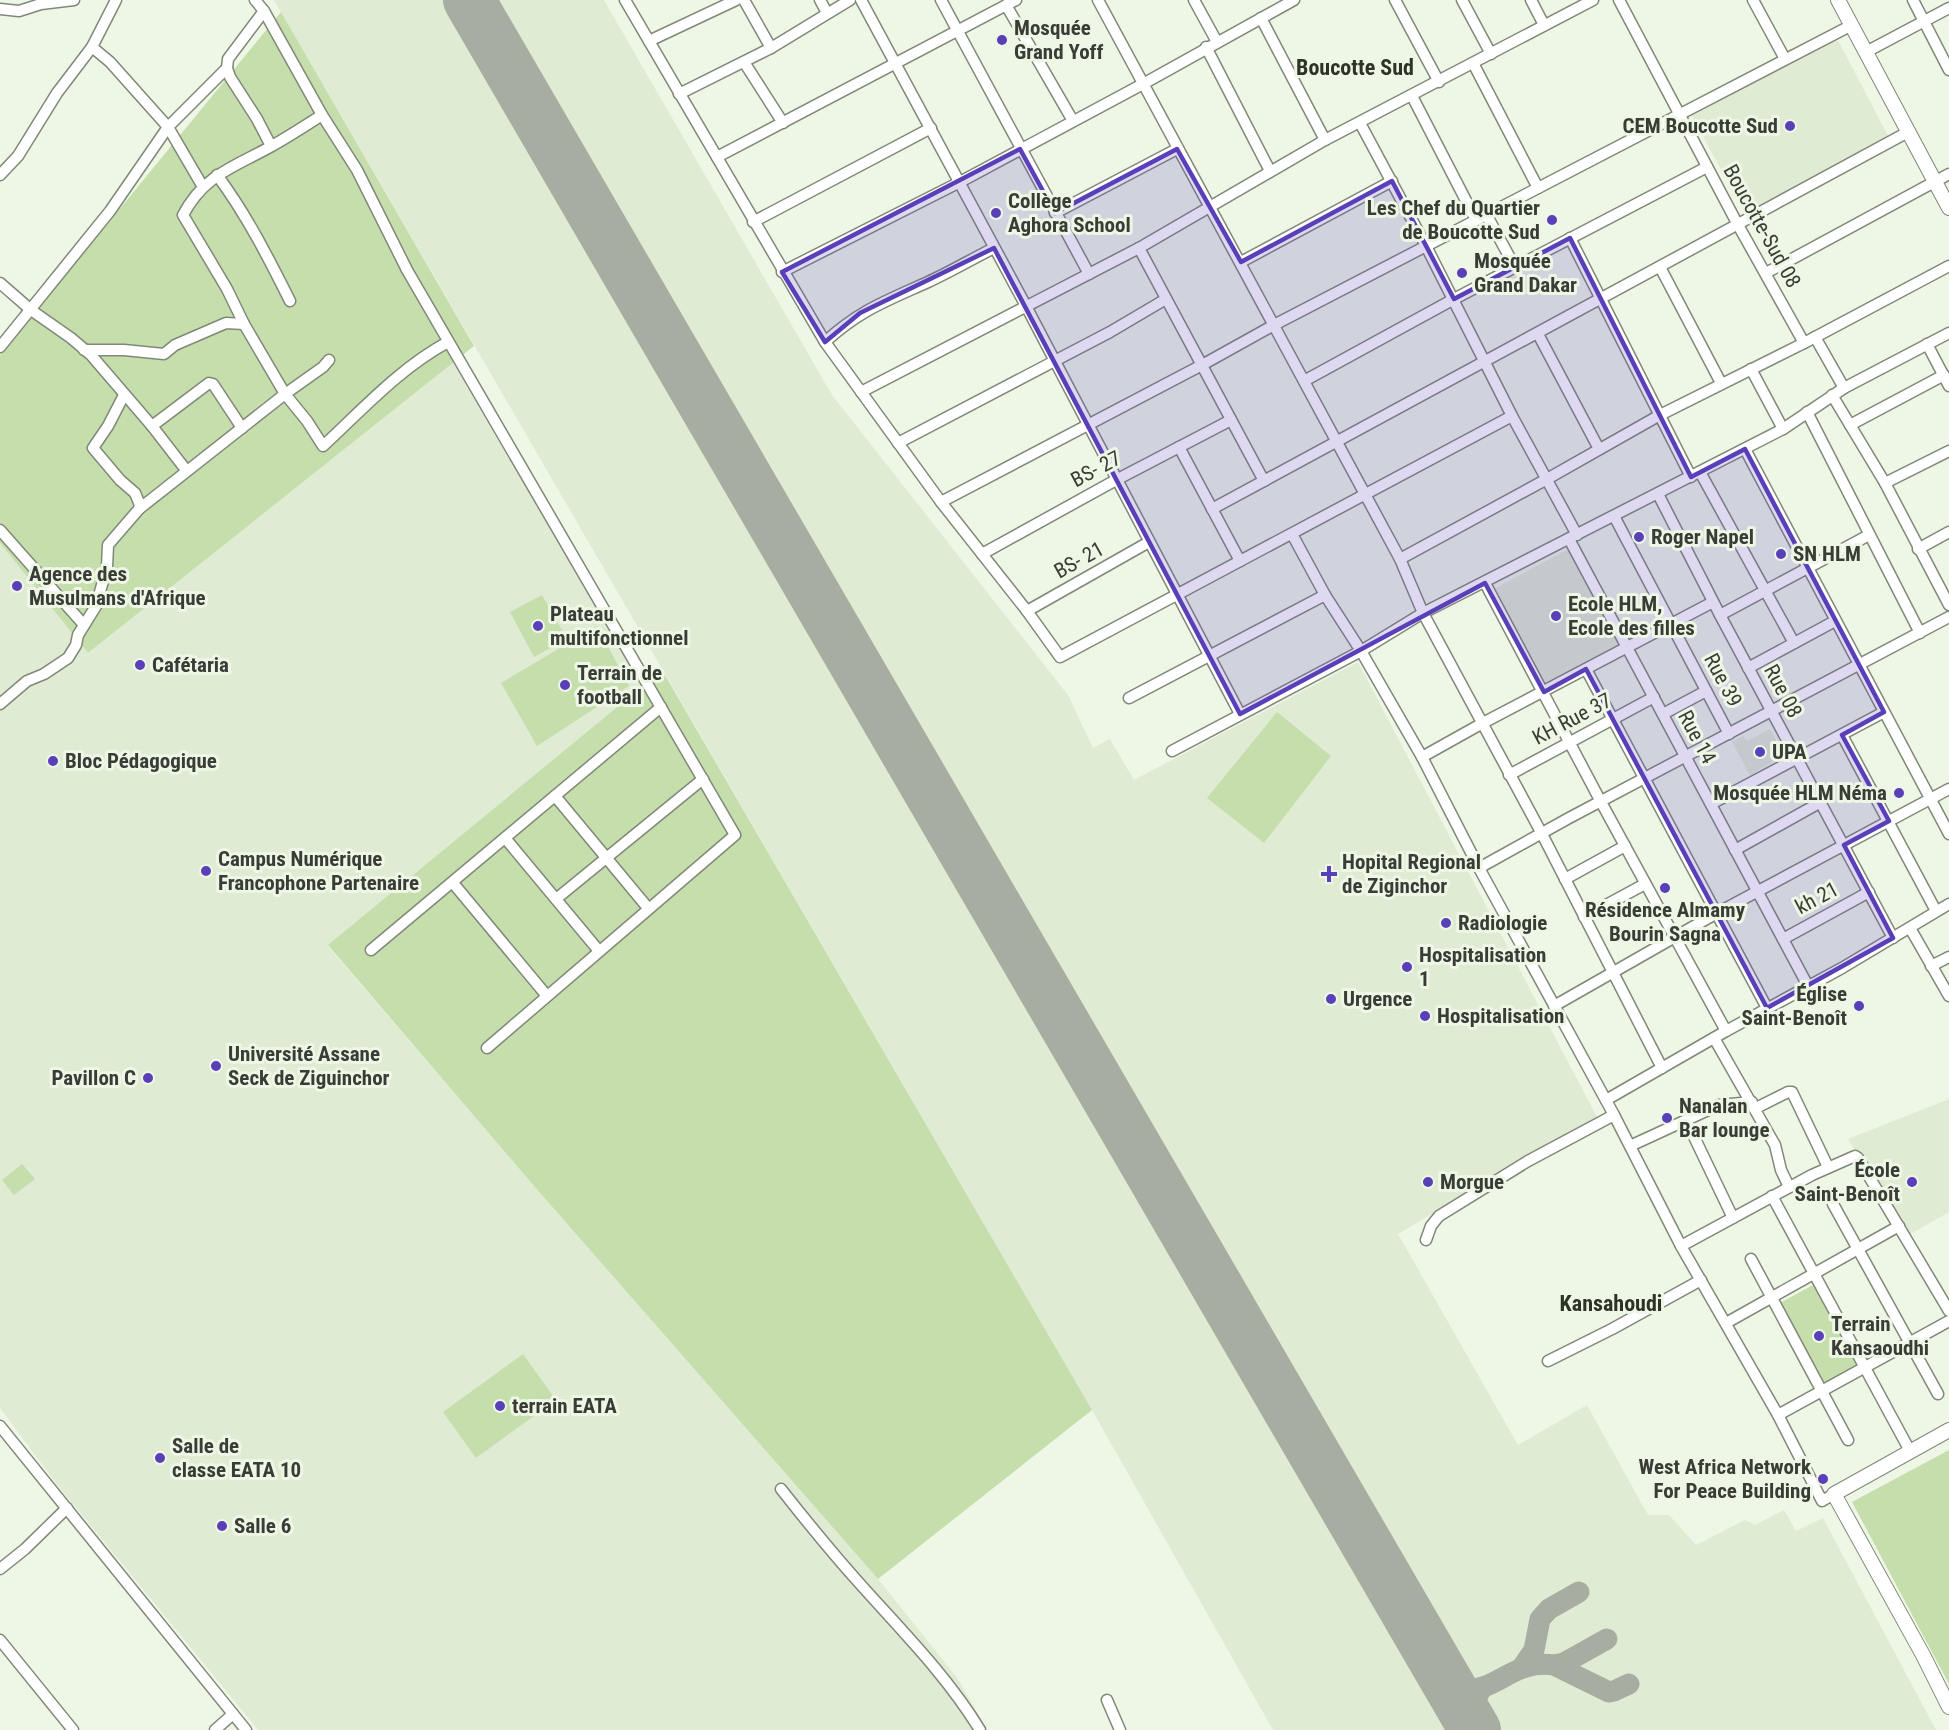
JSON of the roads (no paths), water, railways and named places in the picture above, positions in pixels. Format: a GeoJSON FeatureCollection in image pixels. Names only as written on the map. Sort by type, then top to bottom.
{"type":"FeatureCollection","features":[{"type":"Feature","properties":{"kind":"main road"},"geometry":{"type":"LineString","coordinates":[[1838,0],[1949,208]]}},
{"type":"Feature","properties":{"kind":"main road"},"geometry":{"type":"LineString","coordinates":[[1949,1430],[1828,1497],[1923,1655],[1949,1707]]}},
{"type":"Feature","properties":{"kind":"street"},"geometry":{"type":"LineString","coordinates":[[0,9],[19,11],[41,4],[74,0]]}},
{"type":"Feature","properties":{"kind":"street"},"geometry":{"type":"LineString","coordinates":[[0,175],[18,156],[57,93],[92,47],[116,0]]}},
{"type":"Feature","properties":{"kind":"street"},"geometry":{"type":"LineString","coordinates":[[255,0],[264,11],[322,115],[357,170],[407,270],[735,835],[487,1048]]}},
{"type":"Feature","properties":{"kind":"street"},"geometry":{"type":"LineString","coordinates":[[625,0],[825,342],[941,502],[1027,611],[1060,657],[1512,416]]}},
{"type":"Feature","properties":{"kind":"street"},"geometry":{"type":"LineString","coordinates":[[649,41],[736,0]]}},
{"type":"Feature","properties":{"kind":"street"},"geometry":{"type":"LineString","coordinates":[[744,0],[771,48]]}},
{"type":"Feature","properties":{"kind":"street"},"geometry":{"type":"LineString","coordinates":[[820,0],[827,13]]}},
{"type":"Feature","properties":{"kind":"street"},"geometry":{"type":"LineString","coordinates":[[679,94],[771,48],[850,0]]}},
{"type":"Feature","properties":{"kind":"street"},"geometry":{"type":"LineString","coordinates":[[861,0],[1026,306],[1240,714]]}},
{"type":"Feature","properties":{"kind":"street"},"geometry":{"type":"LineString","coordinates":[[941,0],[1089,274]]}},
{"type":"Feature","properties":{"kind":"street"},"geometry":{"type":"LineString","coordinates":[[1098,0],[1400,559],[1423,613],[1542,834],[1662,1068]]}},
{"type":"Feature","properties":{"kind":"street"},"geometry":{"type":"LineString","coordinates":[[1194,0],[1217,42]]}},
{"type":"Feature","properties":{"kind":"street"},"geometry":{"type":"LineString","coordinates":[[782,272],[960,182],[1294,0]]}},
{"type":"Feature","properties":{"kind":"street"},"geometry":{"type":"LineString","coordinates":[[1395,0],[1438,82]]}},
{"type":"Feature","properties":{"kind":"street"},"geometry":{"type":"LineString","coordinates":[[1462,0],[1491,54]]}},
{"type":"Feature","properties":{"kind":"street"},"geometry":{"type":"LineString","coordinates":[[1531,0],[1544,25]]}},
{"type":"Feature","properties":{"kind":"street"},"geometry":{"type":"LineString","coordinates":[[861,392],[1139,248],[1325,140],[1593,0]]}},
{"type":"Feature","properties":{"kind":"street","name":"Boucotte-Sud 08"},"geometry":{"type":"LineString","coordinates":[[1619,0],[1738,225],[1804,343]]}},
{"type":"Feature","properties":{"kind":"street"},"geometry":{"type":"LineString","coordinates":[[1754,0],[1785,59]]}},
{"type":"Feature","properties":{"kind":"street"},"geometry":{"type":"LineString","coordinates":[[1913,0],[1949,70]]}},
{"type":"Feature","properties":{"kind":"street"},"geometry":{"type":"LineString","coordinates":[[717,157],[1011,3],[1073,121]]}},
{"type":"Feature","properties":{"kind":"street"},"geometry":{"type":"LineString","coordinates":[[1866,52],[1949,8]]}},
{"type":"Feature","properties":{"kind":"street"},"geometry":{"type":"LineString","coordinates":[[264,11],[228,59],[227,68],[230,77],[271,146]]}},
{"type":"Feature","properties":{"kind":"street"},"geometry":{"type":"LineString","coordinates":[[1261,18],[1325,140]]}},
{"type":"Feature","properties":{"kind":"street"},"geometry":{"type":"LineString","coordinates":[[941,502],[1274,325],[1852,25]]}},
{"type":"Feature","properties":{"kind":"street"},"geometry":{"type":"LineString","coordinates":[[92,47],[110,62],[168,127],[203,187]]}},
{"type":"Feature","properties":{"kind":"street"},"geometry":{"type":"LineString","coordinates":[[1206,47],[1270,171]]}},
{"type":"Feature","properties":{"kind":"street"},"geometry":{"type":"LineString","coordinates":[[744,62],[783,123]]}},
{"type":"Feature","properties":{"kind":"street"},"geometry":{"type":"LineString","coordinates":[[1473,63],[1538,188]]}},
{"type":"Feature","properties":{"kind":"street"},"geometry":{"type":"LineString","coordinates":[[0,347],[110,211],[168,127],[227,68]]}},
{"type":"Feature","properties":{"kind":"street"},"geometry":{"type":"LineString","coordinates":[[1412,96],[1481,217],[1515,267]]}},
{"type":"Feature","properties":{"kind":"street"},"geometry":{"type":"LineString","coordinates":[[322,115],[217,175],[189,203],[183,215],[285,394],[308,421],[323,446],[401,373],[423,356],[448,342]]}},
{"type":"Feature","properties":{"kind":"street","name":"Rue 14"},"geometry":{"type":"LineString","coordinates":[[1360,123],[1547,479],[1573,537],[1662,714],[1808,986]]}},
{"type":"Feature","properties":{"kind":"street"},"geometry":{"type":"LineString","coordinates":[[753,222],[931,128]]}},
{"type":"Feature","properties":{"kind":"street"},"geometry":{"type":"LineString","coordinates":[[1212,509],[1908,132]]}},
{"type":"Feature","properties":{"kind":"street"},"geometry":{"type":"LineString","coordinates":[[1055,213],[1177,148]]}},
{"type":"Feature","properties":{"kind":"street"},"geometry":{"type":"LineString","coordinates":[[1304,381],[1454,299],[1707,167]]}},
{"type":"Feature","properties":{"kind":"street"},"geometry":{"type":"LineString","coordinates":[[1766,273],[1949,174]]}},
{"type":"Feature","properties":{"kind":"street"},"geometry":{"type":"LineString","coordinates":[[217,175],[233,196],[264,249],[290,301]]}},
{"type":"Feature","properties":{"kind":"street"},"geometry":{"type":"LineString","coordinates":[[1241,262],[1392,181]]}},
{"type":"Feature","properties":{"kind":"street"},"geometry":{"type":"LineString","coordinates":[[1570,238],[1660,415],[1794,643]]}},
{"type":"Feature","properties":{"kind":"street"},"geometry":{"type":"LineString","coordinates":[[825,342],[860,314],[994,248]]}},
{"type":"Feature","properties":{"kind":"street"},"geometry":{"type":"LineString","coordinates":[[1139,248],[1264,481]]}},
{"type":"Feature","properties":{"kind":"street"},"geometry":{"type":"LineString","coordinates":[[1400,559],[1660,415],[1804,343],[1949,266]]}},
{"type":"Feature","properties":{"kind":"street"},"geometry":{"type":"LineString","coordinates":[[1660,267],[1721,383]]}},
{"type":"Feature","properties":{"kind":"street"},"geometry":{"type":"LineString","coordinates":[[0,283],[84,350],[115,382],[186,471]]}},
{"type":"Feature","properties":{"kind":"street"},"geometry":{"type":"LineString","coordinates":[[898,443],[1110,332],[1166,299]]}},
{"type":"Feature","properties":{"kind":"street"},"geometry":{"type":"LineString","coordinates":[[84,350],[124,350],[164,354],[175,345],[226,323],[244,324]]}},
{"type":"Feature","properties":{"kind":"street"},"geometry":{"type":"LineString","coordinates":[[1172,751],[1361,651],[1423,613],[1783,429],[1832,394],[1949,333]]}},
{"type":"Feature","properties":{"kind":"street"},"geometry":{"type":"LineString","coordinates":[[1538,334],[1599,449]]}},
{"type":"Feature","properties":{"kind":"street"},"geometry":{"type":"LineString","coordinates":[[1815,337],[1844,388]]}},
{"type":"Feature","properties":{"kind":"street"},"geometry":{"type":"LineString","coordinates":[[1927,344],[1949,386]]}},
{"type":"Feature","properties":{"kind":"street"},"geometry":{"type":"LineString","coordinates":[[0,704],[27,681],[44,674],[68,658],[96,606],[107,567],[108,545],[139,509],[285,394],[324,367],[328,360]]}},
{"type":"Feature","properties":{"kind":"street"},"geometry":{"type":"LineString","coordinates":[[1751,369],[1783,429]]}},
{"type":"Feature","properties":{"kind":"street"},"geometry":{"type":"LineString","coordinates":[[1850,424],[1944,375]]}},
{"type":"Feature","properties":{"kind":"street"},"geometry":{"type":"LineString","coordinates":[[152,426],[209,382],[213,384],[242,428]]}},
{"type":"Feature","properties":{"kind":"street"},"geometry":{"type":"LineString","coordinates":[[1832,394],[1884,483],[1949,605]]}},
{"type":"Feature","properties":{"kind":"street"},"geometry":{"type":"LineString","coordinates":[[124,395],[108,426],[93,448],[120,480],[135,493],[140,505],[139,509]]}},
{"type":"Feature","properties":{"kind":"street"},"geometry":{"type":"LineString","coordinates":[[1806,412],[1920,633]]}},
{"type":"Feature","properties":{"kind":"street","name":"BS- 27"},"geometry":{"type":"LineString","coordinates":[[982,554],[1231,420]]}},
{"type":"Feature","properties":{"kind":"street"},"geometry":{"type":"LineString","coordinates":[[1179,447],[1240,561]]}},
{"type":"Feature","properties":{"kind":"street"},"geometry":{"type":"LineString","coordinates":[[1745,448],[1949,834]]}},
{"type":"Feature","properties":{"kind":"street"},"geometry":{"type":"LineString","coordinates":[[1884,483],[1949,452]]}},
{"type":"Feature","properties":{"kind":"street","name":"Rue 08"},"geometry":{"type":"LineString","coordinates":[[1658,494],[1713,602],[1893,938]]}},
{"type":"Feature","properties":{"kind":"street","name":"Rue 39"},"geometry":{"type":"LineString","coordinates":[[1614,516],[1730,734]]}},
{"type":"Feature","properties":{"kind":"street"},"geometry":{"type":"LineString","coordinates":[[0,530],[84,625]]}},
{"type":"Feature","properties":{"kind":"street"},"geometry":{"type":"LineString","coordinates":[[1918,549],[1949,532]]}},
{"type":"Feature","properties":{"kind":"street"},"geometry":{"type":"LineString","coordinates":[[1292,534],[1422,757],[1479,868],[1614,1115],[1681,1246],[1828,1497]]}},
{"type":"Feature","properties":{"kind":"street"},"geometry":{"type":"LineString","coordinates":[[1720,615],[1869,535]]}},
{"type":"Feature","properties":{"kind":"street","name":"BS- 21"},"geometry":{"type":"LineString","coordinates":[[1027,611],[1149,542]]}},
{"type":"Feature","properties":{"kind":"street"},"geometry":{"type":"LineString","coordinates":[[1485,583],[1569,743],[1726,1031]]}},
{"type":"Feature","properties":{"kind":"street"},"geometry":{"type":"LineString","coordinates":[[1129,698],[1325,594]]}},
{"type":"Feature","properties":{"kind":"street"},"geometry":{"type":"LineString","coordinates":[[1422,757],[1713,602]]}},
{"type":"Feature","properties":{"kind":"street"},"geometry":{"type":"LineString","coordinates":[[1748,668],[1835,621]]}},
{"type":"Feature","properties":{"kind":"street"},"geometry":{"type":"LineString","coordinates":[[1479,868],[1859,665],[1920,633],[1947,622]]}},
{"type":"Feature","properties":{"kind":"street"},"geometry":{"type":"LineString","coordinates":[[1586,669],[1767,1008]]}},
{"type":"Feature","properties":{"kind":"street"},"geometry":{"type":"LineString","coordinates":[[1662,714],[1706,691]]}},
{"type":"Feature","properties":{"kind":"street","name":"KH Rue 37"},"geometry":{"type":"LineString","coordinates":[[1509,775],[1654,698]]}},
{"type":"Feature","properties":{"kind":"street"},"geometry":{"type":"LineString","coordinates":[[371,950],[661,707]]}},
{"type":"Feature","properties":{"kind":"street"},"geometry":{"type":"LineString","coordinates":[[1711,804],[1884,712]]}},
{"type":"Feature","properties":{"kind":"street"},"geometry":{"type":"LineString","coordinates":[[1842,735],[1936,911]]}},
{"type":"Feature","properties":{"kind":"street"},"geometry":{"type":"LineString","coordinates":[[556,899],[703,779]]}},
{"type":"Feature","properties":{"kind":"street"},"geometry":{"type":"LineString","coordinates":[[1554,1006],[1612,971],[1757,891],[1949,789]]}},
{"type":"Feature","properties":{"kind":"street"},"geometry":{"type":"LineString","coordinates":[[555,796],[648,908]]}},
{"type":"Feature","properties":{"kind":"street"},"geometry":{"type":"LineString","coordinates":[[1735,850],[1821,802]]}},
{"type":"Feature","properties":{"kind":"street"},"geometry":{"type":"LineString","coordinates":[[506,838],[599,951]]}},
{"type":"Feature","properties":{"kind":"street"},"geometry":{"type":"LineString","coordinates":[[1565,879],[1625,846]]}},
{"type":"Feature","properties":{"kind":"street"},"geometry":{"type":"LineString","coordinates":[[453,883],[547,996]]}},
{"type":"Feature","properties":{"kind":"street"},"geometry":{"type":"LineString","coordinates":[[1584,917],[1645,884]]}},
{"type":"Feature","properties":{"kind":"street","name":"kh 21"},"geometry":{"type":"LineString","coordinates":[[1783,939],[1869,892]]}},
{"type":"Feature","properties":{"kind":"street"},"geometry":{"type":"LineString","coordinates":[[1606,1101],[1949,904]]}},
{"type":"Feature","properties":{"kind":"street"},"geometry":{"type":"LineString","coordinates":[[1910,928],[1949,996]]}},
{"type":"Feature","properties":{"kind":"street"},"geometry":{"type":"LineString","coordinates":[[1931,966],[1949,957]]}},
{"type":"Feature","properties":{"kind":"street"},"geometry":{"type":"LineString","coordinates":[[1714,1038],[1775,1145],[1781,1170],[1789,1187]]}},
{"type":"Feature","properties":{"kind":"street"},"geometry":{"type":"LineString","coordinates":[[1630,1146],[1719,1105],[1754,1105],[1792,1092],[1828,1167]]}},
{"type":"Feature","properties":{"kind":"street"},"geometry":{"type":"LineString","coordinates":[[1426,1240],[1439,1216],[1528,1161],[1614,1115]]}},
{"type":"Feature","properties":{"kind":"street"},"geometry":{"type":"LineString","coordinates":[[1686,1120],[1733,1218]]}},
{"type":"Feature","properties":{"kind":"street"},"geometry":{"type":"LineString","coordinates":[[1681,1246],[1789,1187],[1853,1156],[1858,1158],[1949,1311]]}},
{"type":"Feature","properties":{"kind":"street"},"geometry":{"type":"LineString","coordinates":[[1772,1196],[1910,1451]]}},
{"type":"Feature","properties":{"kind":"street"},"geometry":{"type":"LineString","coordinates":[[1833,1204],[1938,1394]]}},
{"type":"Feature","properties":{"kind":"street"},"geometry":{"type":"LineString","coordinates":[[1726,1323],[1899,1226]]}},
{"type":"Feature","properties":{"kind":"street"},"geometry":{"type":"LineString","coordinates":[[1751,1258],[1848,1440]]}},
{"type":"Feature","properties":{"kind":"street"},"geometry":{"type":"LineString","coordinates":[[1548,1361],[1701,1280]]}},
{"type":"Feature","properties":{"kind":"street"},"geometry":{"type":"LineString","coordinates":[[1778,1415],[1949,1321]]}},
{"type":"Feature","properties":{"kind":"street"},"geometry":{"type":"LineString","coordinates":[[0,1426],[246,1730]]}},
{"type":"Feature","properties":{"kind":"street"},"geometry":{"type":"LineString","coordinates":[[781,1490],[832,1552],[933,1664],[963,1703],[980,1730]]}},
{"type":"Feature","properties":{"kind":"street"},"geometry":{"type":"LineString","coordinates":[[0,1569],[25,1549],[67,1508]]}},
{"type":"Feature","properties":{"kind":"street"},"geometry":{"type":"LineString","coordinates":[[0,1640],[73,1730]]}},
{"type":"Feature","properties":{"kind":"street"},"geometry":{"type":"LineString","coordinates":[[1107,1700],[1120,1730]]}},
{"type":"Feature","properties":{"kind":"street"},"geometry":{"type":"LineString","coordinates":[[215,1730],[232,1714]]}},
{"type":"Feature","properties":{"kind":"place","name":"Mosquée Grand Yoff"},"geometry":{"type":"Point","coordinates":[1002,40]}},
{"type":"Feature","properties":{"kind":"place","name":"CEM Boucotte Sud"},"geometry":{"type":"Point","coordinates":[1790,126]}},
{"type":"Feature","properties":{"kind":"place","name":"Collège Aghora School"},"geometry":{"type":"Point","coordinates":[996,213]}},
{"type":"Feature","properties":{"kind":"place","name":"Les Chef du Quartier de Boucotte Sud"},"geometry":{"type":"Point","coordinates":[1552,220]}},
{"type":"Feature","properties":{"kind":"place","name":"Mosquée Grand Dakar"},"geometry":{"type":"Point","coordinates":[1462,273]}},
{"type":"Feature","properties":{"kind":"place","name":"Roger Napel"},"geometry":{"type":"Point","coordinates":[1639,537]}},
{"type":"Feature","properties":{"kind":"place","name":"SN HLM"},"geometry":{"type":"Point","coordinates":[1781,554]}},
{"type":"Feature","properties":{"kind":"place","name":"Agence des Musulmans d'Afrique"},"geometry":{"type":"Point","coordinates":[17,586]}},
{"type":"Feature","properties":{"kind":"place","name":"Ecole HLM, Ecole des filles"},"geometry":{"type":"Point","coordinates":[1556,616]}},
{"type":"Feature","properties":{"kind":"place","name":"Plateau multifonctionnel"},"geometry":{"type":"Point","coordinates":[538,626]}},
{"type":"Feature","properties":{"kind":"place","name":"Cafétaria"},"geometry":{"type":"Point","coordinates":[140,665]}},
{"type":"Feature","properties":{"kind":"place","name":"Terrain de football"},"geometry":{"type":"Point","coordinates":[565,685]}},
{"type":"Feature","properties":{"kind":"place","name":"UPA"},"geometry":{"type":"Point","coordinates":[1760,752]}},
{"type":"Feature","properties":{"kind":"place","name":"Bloc Pédagogique"},"geometry":{"type":"Point","coordinates":[53,761]}},
{"type":"Feature","properties":{"kind":"place","name":"Mosquée HLM Néma"},"geometry":{"type":"Point","coordinates":[1899,793]}},
{"type":"Feature","properties":{"kind":"place","name":"Campus Numérique Francophone Partenaire"},"geometry":{"type":"Point","coordinates":[206,871]}},
{"type":"Feature","properties":{"kind":"place","name":"Hopital Regional de Ziginchor"},"geometry":{"type":"Point","coordinates":[1329,874]}},
{"type":"Feature","properties":{"kind":"place","name":"Résidence Almamy Bourin Sagna"},"geometry":{"type":"Point","coordinates":[1665,888]}},
{"type":"Feature","properties":{"kind":"place","name":"Radiologie"},"geometry":{"type":"Point","coordinates":[1446,923]}},
{"type":"Feature","properties":{"kind":"place","name":"Hospitalisation 1"},"geometry":{"type":"Point","coordinates":[1407,967]}},
{"type":"Feature","properties":{"kind":"place","name":"Urgence"},"geometry":{"type":"Point","coordinates":[1331,999]}},
{"type":"Feature","properties":{"kind":"place","name":"Église Saint-Benoît"},"geometry":{"type":"Point","coordinates":[1859,1006]}},
{"type":"Feature","properties":{"kind":"place","name":"Hospitalisation"},"geometry":{"type":"Point","coordinates":[1425,1016]}},
{"type":"Feature","properties":{"kind":"place","name":"Université Assane Seck de Ziguinchor"},"geometry":{"type":"Point","coordinates":[216,1066]}},
{"type":"Feature","properties":{"kind":"place","name":"Pavillon C"},"geometry":{"type":"Point","coordinates":[148,1078]}},
{"type":"Feature","properties":{"kind":"place","name":"Nanalan Bar lounge"},"geometry":{"type":"Point","coordinates":[1667,1118]}},
{"type":"Feature","properties":{"kind":"place","name":"Morgue"},"geometry":{"type":"Point","coordinates":[1428,1182]}},
{"type":"Feature","properties":{"kind":"place","name":"École Saint-Benoît"},"geometry":{"type":"Point","coordinates":[1912,1182]}},
{"type":"Feature","properties":{"kind":"place","name":"Terrain Kansaoudhi"},"geometry":{"type":"Point","coordinates":[1819,1336]}},
{"type":"Feature","properties":{"kind":"place","name":"terrain EATA"},"geometry":{"type":"Point","coordinates":[500,1406]}},
{"type":"Feature","properties":{"kind":"place","name":"Salle de classe EATA 10"},"geometry":{"type":"Point","coordinates":[160,1458]}},
{"type":"Feature","properties":{"kind":"place","name":"West Africa Network For Peace Building"},"geometry":{"type":"Point","coordinates":[1823,1479]}},
{"type":"Feature","properties":{"kind":"place","name":"Salle 6"},"geometry":{"type":"Point","coordinates":[222,1526]}},
{"type":"Feature","properties":{"kind":"district","name":"Boucotte Sud"},"geometry":{"type":"Point","coordinates":[1355,67]}},
{"type":"Feature","properties":{"kind":"district","name":"Kansahoudi"},"geometry":{"type":"Point","coordinates":[1611,1303]}}]}
